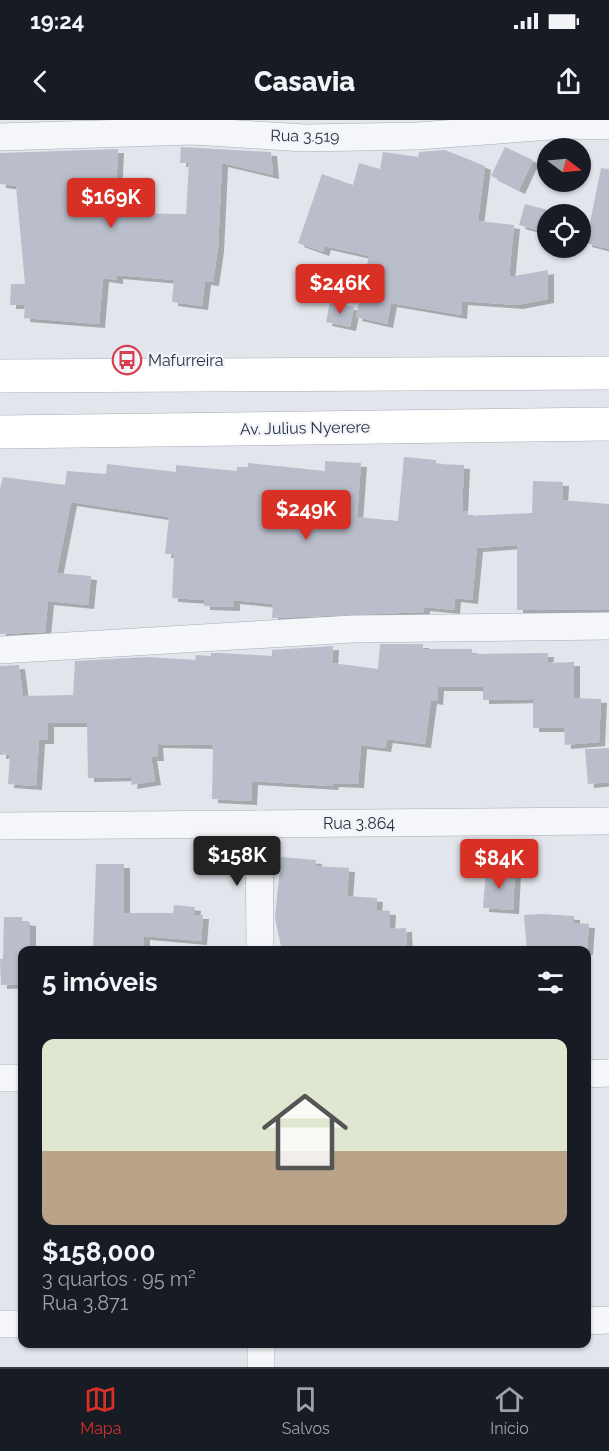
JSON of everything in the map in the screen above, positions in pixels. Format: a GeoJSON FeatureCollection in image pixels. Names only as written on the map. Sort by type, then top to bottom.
{"type":"FeatureCollection","features":[{"type":"Feature","properties":{"kind":"main road"},"geometry":{"type":"LineString","coordinates":[[0,376],[609,373]]}},
{"type":"Feature","properties":{"kind":"main road","name":"Av. Julius Nyerere"},"geometry":{"type":"LineString","coordinates":[[0,432],[609,424]]}},
{"type":"Feature","properties":{"kind":"street","name":"Rua 3.519"},"geometry":{"type":"LineString","coordinates":[[0,137],[33,129],[193,125],[417,136],[566,122],[609,126]]}},
{"type":"Feature","properties":{"kind":"street"},"geometry":{"type":"LineString","coordinates":[[0,650],[353,629],[609,626]]}},
{"type":"Feature","properties":{"kind":"street","name":"Rua 3.864"},"geometry":{"type":"LineString","coordinates":[[0,826],[609,821]]}},
{"type":"Feature","properties":{"kind":"street"},"geometry":{"type":"LineString","coordinates":[[259,824],[260,946]]}},
{"type":"Feature","properties":{"kind":"street"},"geometry":{"type":"LineString","coordinates":[[591,1074],[609,1073]]}},
{"type":"Feature","properties":{"kind":"street"},"geometry":{"type":"LineString","coordinates":[[0,1078],[18,1078]]}},
{"type":"Feature","properties":{"kind":"street"},"geometry":{"type":"LineString","coordinates":[[591,1320],[609,1320]]}},
{"type":"Feature","properties":{"kind":"street"},"geometry":{"type":"LineString","coordinates":[[0,1324],[18,1324]]}},
{"type":"Feature","properties":{"kind":"street"},"geometry":{"type":"LineString","coordinates":[[261,1348],[261,1367]]}},
{"type":"Feature","properties":{"kind":"building"},"geometry":{"type":"Polygon","coordinates":[[[181,147],[271,152],[273,175],[222,163],[218,248],[213,282],[205,281],[202,306],[172,302],[174,280],[117,275],[117,280],[103,278],[99,324],[24,318],[25,305],[10,305],[11,284],[25,284],[16,186],[0,184],[0,153],[118,149],[115,213],[186,214],[189,163],[180,163],[181,147]]]}},
{"type":"Feature","properties":{"kind":"building"},"geometry":{"type":"Polygon","coordinates":[[[505,147],[533,160],[519,190],[491,176],[505,147]]]}},
{"type":"Feature","properties":{"kind":"building"},"geometry":{"type":"Polygon","coordinates":[[[445,150],[485,166],[478,221],[514,225],[509,277],[548,270],[548,299],[517,305],[462,301],[461,315],[391,303],[387,324],[356,317],[369,256],[325,246],[323,252],[298,243],[322,174],[353,185],[359,163],[380,169],[383,152],[418,157],[419,152],[445,150]]]}},
{"type":"Feature","properties":{"kind":"building"},"geometry":{"type":"Polygon","coordinates":[[[601,168],[609,169],[609,249],[591,244],[591,218],[601,168]]]}},
{"type":"Feature","properties":{"kind":"building"},"geometry":{"type":"Polygon","coordinates":[[[525,204],[537,207],[537,230],[519,225],[525,204]]]}},
{"type":"Feature","properties":{"kind":"building"},"geometry":{"type":"Polygon","coordinates":[[[330,302],[354,307],[350,327],[326,322],[330,302]]]}},
{"type":"Feature","properties":{"kind":"building"},"geometry":{"type":"Polygon","coordinates":[[[404,457],[436,460],[436,464],[464,465],[462,511],[468,511],[468,516],[532,513],[533,481],[563,482],[562,500],[609,504],[609,610],[517,610],[517,545],[477,548],[472,600],[455,598],[454,610],[424,607],[424,612],[272,618],[273,604],[234,600],[234,607],[204,606],[204,600],[172,598],[174,554],[165,554],[169,517],[71,502],[57,573],[91,576],[88,605],[48,601],[45,632],[0,634],[0,488],[3,477],[65,485],[67,471],[106,474],[107,464],[176,472],[176,465],[237,471],[237,467],[248,467],[248,463],[325,471],[325,461],[361,463],[357,517],[398,521],[404,457]]]}},
{"type":"Feature","properties":{"kind":"building"},"geometry":{"type":"Polygon","coordinates":[[[380,644],[423,644],[423,649],[472,649],[472,654],[548,653],[547,663],[574,662],[574,698],[601,699],[599,742],[565,745],[564,728],[533,728],[533,699],[483,700],[483,687],[438,687],[437,701],[431,700],[425,744],[387,739],[385,748],[361,745],[358,784],[333,783],[332,786],[252,781],[251,801],[212,799],[213,745],[157,744],[158,757],[151,757],[155,781],[131,785],[132,777],[88,778],[87,723],[48,723],[48,740],[39,740],[36,786],[8,784],[10,754],[0,755],[0,666],[19,665],[23,696],[73,695],[75,661],[148,657],[195,660],[196,655],[211,656],[211,653],[272,656],[272,650],[333,646],[332,663],[378,669],[380,644]]]}},
{"type":"Feature","properties":{"kind":"building"},"geometry":{"type":"Polygon","coordinates":[[[609,748],[609,782],[588,784],[585,749],[609,748]]]}},
{"type":"Feature","properties":{"kind":"building"},"geometry":{"type":"Polygon","coordinates":[[[281,857],[316,860],[315,866],[349,868],[347,896],[377,898],[376,910],[390,911],[389,929],[406,928],[407,946],[281,946],[275,918],[281,857]]]}},
{"type":"Feature","properties":{"kind":"building"},"geometry":{"type":"Polygon","coordinates":[[[96,864],[124,864],[124,913],[173,913],[174,905],[195,907],[194,915],[203,915],[201,941],[144,936],[144,946],[93,946],[96,864]]]}},
{"type":"Feature","properties":{"kind":"building"},"geometry":{"type":"Polygon","coordinates":[[[486,870],[515,871],[513,910],[483,908],[486,870]]]}},
{"type":"Feature","properties":{"kind":"building"},"geometry":{"type":"Polygon","coordinates":[[[524,915],[574,916],[574,923],[589,924],[587,946],[527,946],[524,915]]]}},
{"type":"Feature","properties":{"kind":"building"},"geometry":{"type":"Polygon","coordinates":[[[4,917],[22,917],[22,921],[30,922],[30,946],[18,946],[18,984],[1,985],[0,959],[3,959],[4,917]]]}},
{"type":"Feature","properties":{"kind":"place","name":"Mafurreira"},"geometry":{"type":"Point","coordinates":[127,360]}}]}
